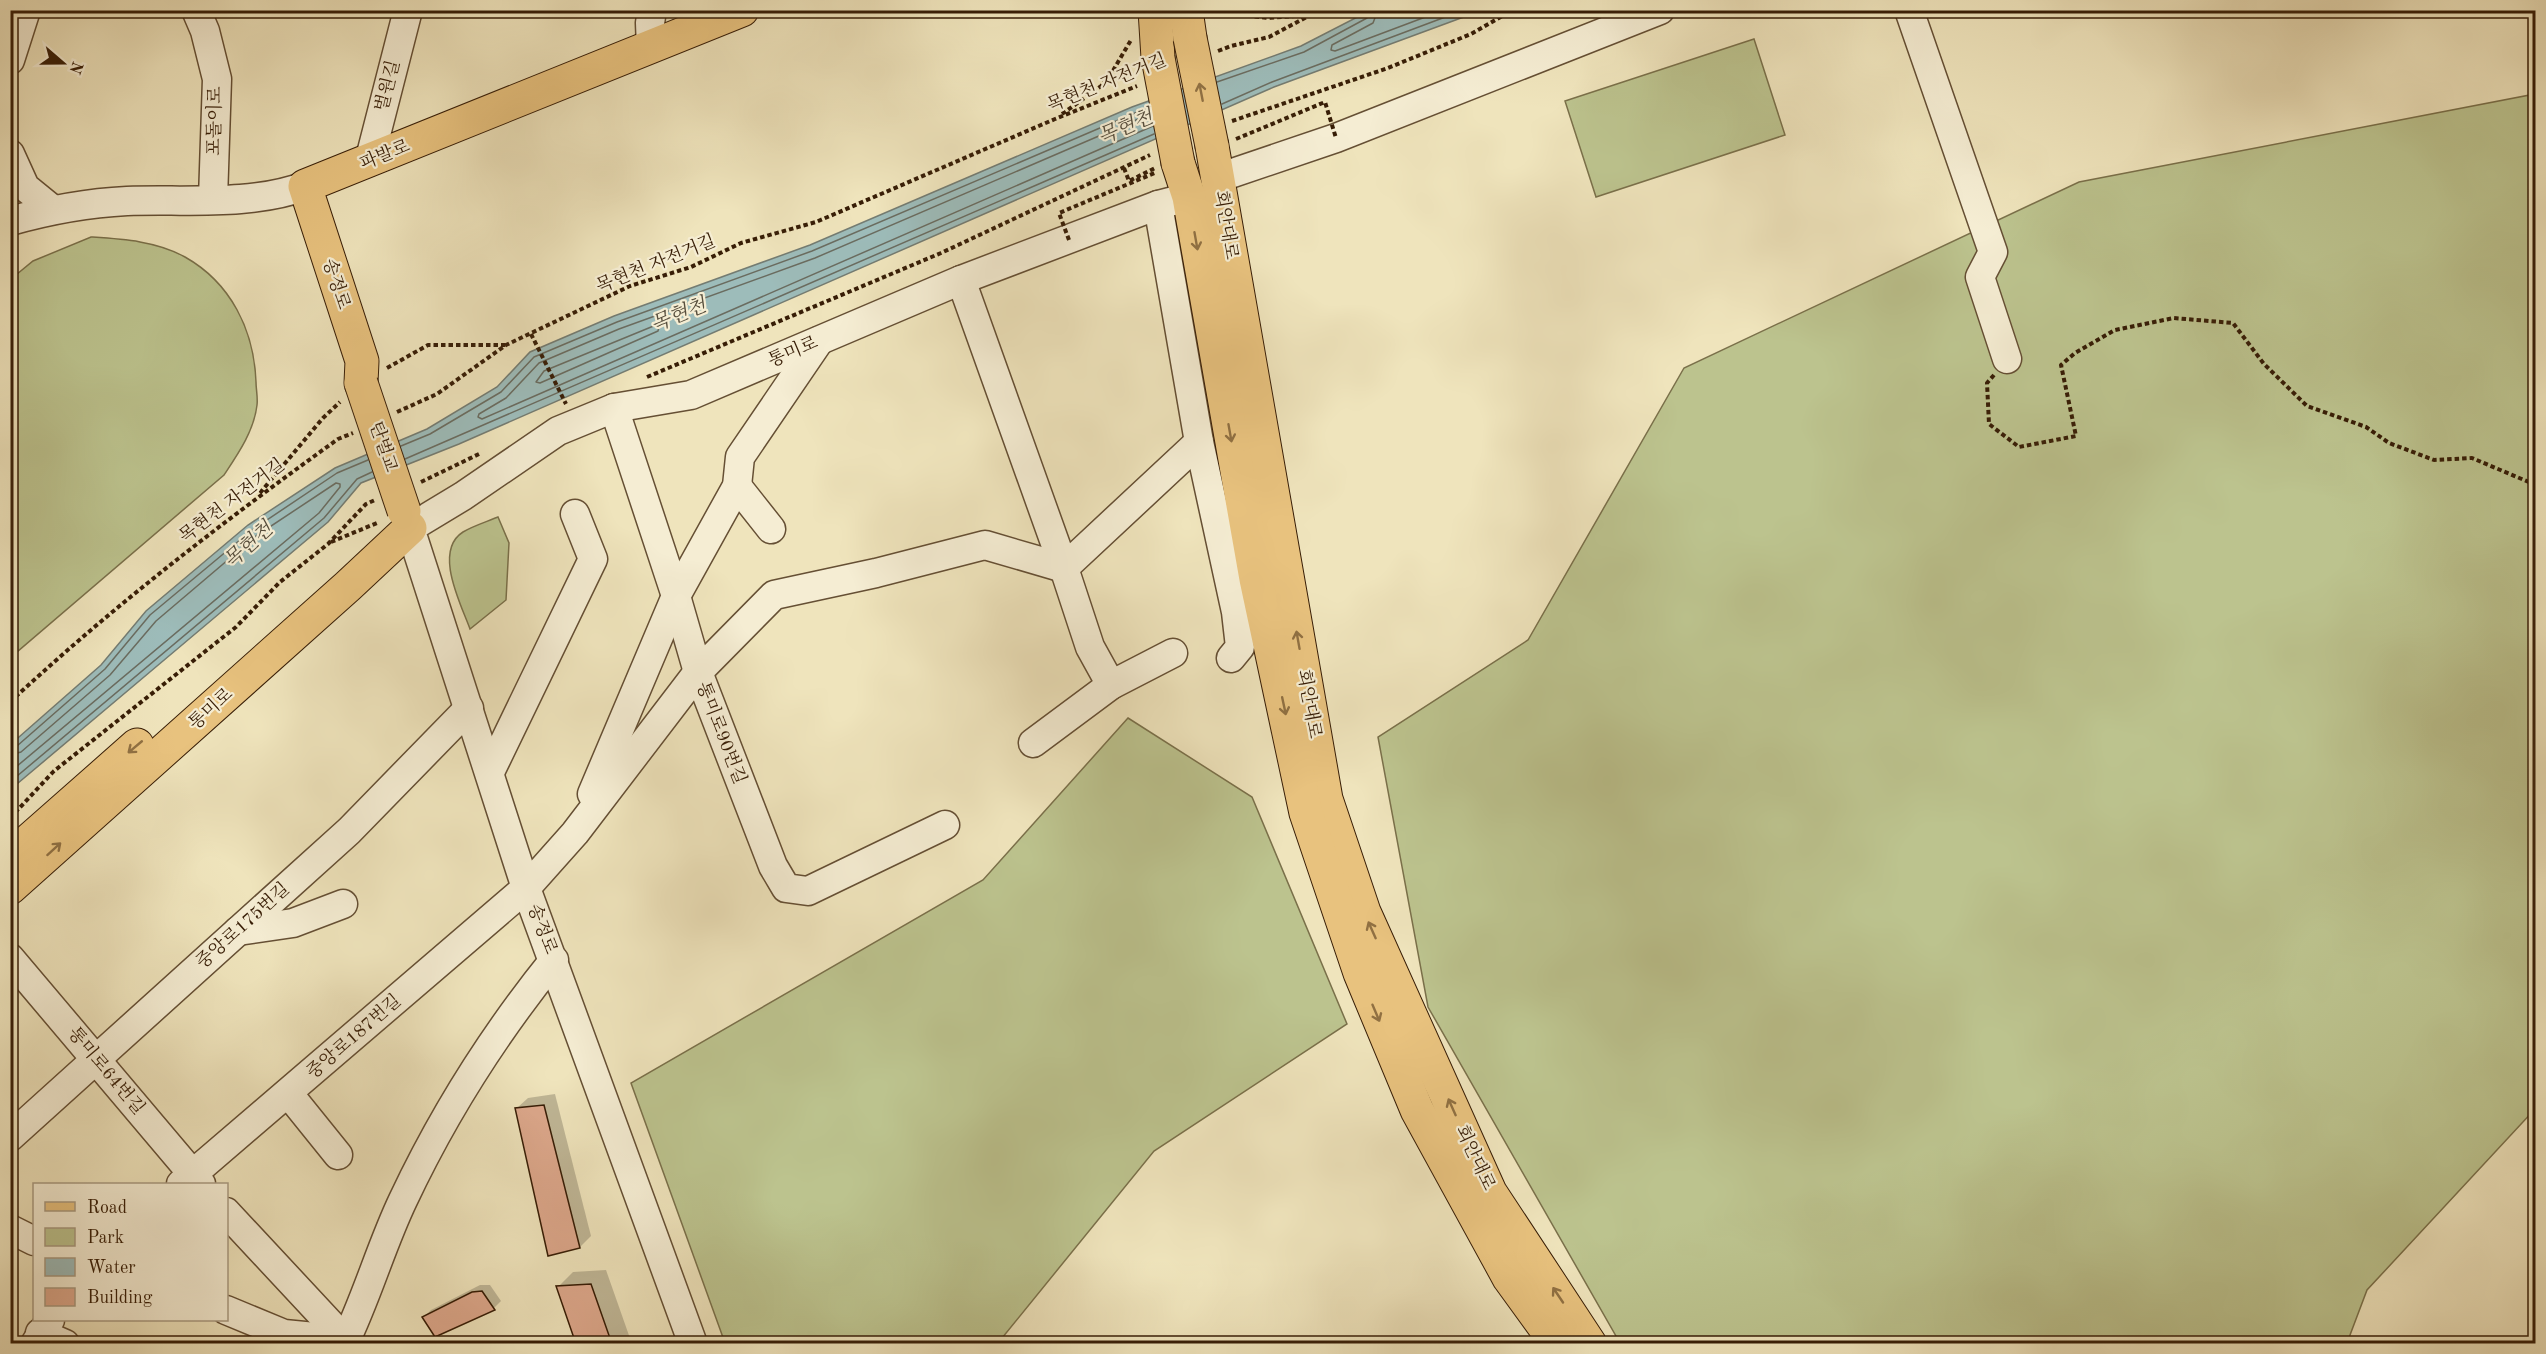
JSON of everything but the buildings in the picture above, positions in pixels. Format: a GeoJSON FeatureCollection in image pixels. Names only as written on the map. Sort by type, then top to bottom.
{"type":"FeatureCollection","features":[{"type":"Feature","properties":{"kind":"main road","name":"파발로"},"geometry":{"type":"LineString","coordinates":[[297,189],[369,162],[742,10]]}},
{"type":"Feature","properties":{"kind":"main road"},"geometry":{"type":"LineString","coordinates":[[1153,70],[1155,10]]}},
{"type":"Feature","properties":{"kind":"main road","name":"회안대로"},"geometry":{"type":"LineString","coordinates":[[1195,34],[1240,317],[1326,799],[1364,912],[1490,1192],[1590,1344]]}},
{"type":"Feature","properties":{"kind":"main road","name":"회안대로"},"geometry":{"type":"LineString","coordinates":[[1153,70],[1167,166],[1189,197],[1256,579],[1305,813],[1360,973],[1417,1110],[1509,1278],[1557,1344]]}},
{"type":"Feature","properties":{"kind":"main road","name":"탄벌교"},"geometry":{"type":"LineString","coordinates":[[297,189],[351,373],[361,378],[407,519]]}},
{"type":"Feature","properties":{"kind":"main road","name":"통미로"},"geometry":{"type":"LineString","coordinates":[[10,857],[79,795],[407,519]]}},
{"type":"Feature","properties":{"kind":"main road","name":"통미로"},"geometry":{"type":"LineString","coordinates":[[10,888],[348,586],[407,519]]}},
{"type":"Feature","properties":{"kind":"street"},"geometry":{"type":"LineString","coordinates":[[10,60],[26,10]]}},
{"type":"Feature","properties":{"kind":"street","name":"포돌이로"},"geometry":{"type":"LineString","coordinates":[[196,10],[205,31],[217,79],[213,199]]}},
{"type":"Feature","properties":{"kind":"street","name":"벌원길"},"geometry":{"type":"LineString","coordinates":[[369,162],[408,10]]}},
{"type":"Feature","properties":{"kind":"street"},"geometry":{"type":"LineString","coordinates":[[651,48],[652,10]]}},
{"type":"Feature","properties":{"kind":"street"},"geometry":{"type":"LineString","coordinates":[[1218,178],[1347,134],[1660,10]]}},
{"type":"Feature","properties":{"kind":"street"},"geometry":{"type":"LineString","coordinates":[[1909,10],[1993,252],[1980,277],[2007,359]]}},
{"type":"Feature","properties":{"kind":"street"},"geometry":{"type":"LineString","coordinates":[[10,154],[25,187],[51,209]]}},
{"type":"Feature","properties":{"kind":"street","name":"파발로"},"geometry":{"type":"LineString","coordinates":[[10,221],[51,209],[124,201],[276,195],[297,189]]}},
{"type":"Feature","properties":{"kind":"street","name":"통미로"},"geometry":{"type":"LineString","coordinates":[[407,519],[463,496],[558,431],[614,408],[691,395],[962,280],[1158,205],[1189,197]]}},
{"type":"Feature","properties":{"kind":"street"},"geometry":{"type":"LineString","coordinates":[[1158,205],[1199,442],[1236,612],[1240,647],[1231,658]]}},
{"type":"Feature","properties":{"kind":"street"},"geometry":{"type":"LineString","coordinates":[[962,280],[1090,647],[1111,685]]}},
{"type":"Feature","properties":{"kind":"street"},"geometry":{"type":"LineString","coordinates":[[575,833],[676,596],[737,486],[740,457],[819,341]]}},
{"type":"Feature","properties":{"kind":"street","name":"통미로90번길"},"geometry":{"type":"LineString","coordinates":[[614,408],[676,596],[698,672],[773,866],[786,888],[808,891],[945,825]]}},
{"type":"Feature","properties":{"kind":"street"},"geometry":{"type":"LineString","coordinates":[[1064,568],[1199,442]]}},
{"type":"Feature","properties":{"kind":"street"},"geometry":{"type":"LineString","coordinates":[[737,486],[771,529]]}},
{"type":"Feature","properties":{"kind":"street"},"geometry":{"type":"LineString","coordinates":[[489,772],[593,559],[575,514]]}},
{"type":"Feature","properties":{"kind":"street","name":"송정로"},"geometry":{"type":"LineString","coordinates":[[407,519],[526,888],[693,1344]]}},
{"type":"Feature","properties":{"kind":"street"},"geometry":{"type":"LineString","coordinates":[[575,833],[698,672],[774,595],[876,573],[985,545],[1064,568]]}},
{"type":"Feature","properties":{"kind":"street"},"geometry":{"type":"LineString","coordinates":[[1033,743],[1111,685],[1173,653]]}},
{"type":"Feature","properties":{"kind":"street","name":"중앙로175번길"},"geometry":{"type":"LineString","coordinates":[[10,1137],[349,831],[469,708]]}},
{"type":"Feature","properties":{"kind":"street","name":"중앙로187번길"},"geometry":{"type":"LineString","coordinates":[[192,1182],[288,1093],[526,888],[575,833]]}},
{"type":"Feature","properties":{"kind":"street"},"geometry":{"type":"LineString","coordinates":[[238,931],[293,923],[343,904]]}},
{"type":"Feature","properties":{"kind":"street","name":"통미로64번길"},"geometry":{"type":"LineString","coordinates":[[10,958],[97,1059],[192,1182]]}},
{"type":"Feature","properties":{"kind":"street"},"geometry":{"type":"LineString","coordinates":[[345,1343],[403,1200],[450,1112],[517,1006],[554,960]]}},
{"type":"Feature","properties":{"kind":"street"},"geometry":{"type":"LineString","coordinates":[[288,1093],[338,1155]]}},
{"type":"Feature","properties":{"kind":"street"},"geometry":{"type":"LineString","coordinates":[[228,1214],[345,1343]]}},
{"type":"Feature","properties":{"kind":"street"},"geometry":{"type":"LineString","coordinates":[[10,1228],[33,1241]]}},
{"type":"Feature","properties":{"kind":"street"},"geometry":{"type":"LineString","coordinates":[[228,1311],[284,1334],[345,1343]]}},
{"type":"Feature","properties":{"kind":"path"},"geometry":{"type":"LineString","coordinates":[[1195,34],[1231,46],[1269,37],[1320,10]]}},
{"type":"Feature","properties":{"kind":"path"},"geometry":{"type":"LineString","coordinates":[[1207,11],[1269,18],[1311,15]]}},
{"type":"Feature","properties":{"kind":"path"},"geometry":{"type":"LineString","coordinates":[[1056,119],[1101,86],[1111,74],[1133,37]]}},
{"type":"Feature","properties":{"kind":"path","name":"목현천 자전거길"},"geometry":{"type":"LineString","coordinates":[[387,417],[437,394],[506,345],[630,286],[691,267],[741,243],[816,222],[1056,119],[1153,70]]}},
{"type":"Feature","properties":{"kind":"path"},"geometry":{"type":"LineString","coordinates":[[1124,168],[1129,181],[1167,166]]}},
{"type":"Feature","properties":{"kind":"path"},"geometry":{"type":"LineString","coordinates":[[2007,359],[1987,383],[1989,424],[2019,447],[2076,436],[2061,365],[2075,353],[2115,330],[2174,318],[2233,323],[2264,364],[2307,406],[2366,426],[2388,443],[2434,460],[2472,458],[2535,485]]}},
{"type":"Feature","properties":{"kind":"path"},"geometry":{"type":"LineString","coordinates":[[531,334],[569,410]]}},
{"type":"Feature","properties":{"kind":"path"},"geometry":{"type":"LineString","coordinates":[[256,498],[323,418],[361,378],[428,345],[506,345]]}},
{"type":"Feature","properties":{"kind":"path","name":"목현천 자전거길"},"geometry":{"type":"LineString","coordinates":[[10,702],[107,616],[256,498],[338,439],[358,430]]}},
{"type":"Feature","properties":{"kind":"path"},"geometry":{"type":"LineString","coordinates":[[328,544],[407,519]]}},
{"type":"Feature","properties":{"kind":"green space"},"geometry":{"type":"Polygon","coordinates":[[[1754,39],[1785,135],[1596,197],[1565,101],[1754,39]]]}},
{"type":"Feature","properties":{"kind":"green space"},"geometry":{"type":"Polygon","coordinates":[[[2535,94],[2535,1109],[2367,1290],[2347,1343],[1620,1343],[1428,1007],[1378,737],[1528,640],[1684,368],[2079,182],[2535,94]]]}},
{"type":"Feature","properties":{"kind":"green space"},"geometry":{"type":"Polygon","coordinates":[[[91,237],[127,240],[163,247],[185,257],[215,280],[227,294],[245,326],[254,363],[257,405],[253,424],[245,442],[224,475],[11,657],[11,279],[33,261],[91,237]]]}},
{"type":"Feature","properties":{"kind":"green space"},"geometry":{"type":"Polygon","coordinates":[[[498,517],[509,543],[506,600],[470,629],[452,578],[450,552],[454,541],[463,532],[498,517]]]}},
{"type":"Feature","properties":{"kind":"green space"},"geometry":{"type":"Polygon","coordinates":[[[1128,718],[1252,797],[1347,1024],[1154,1151],[998,1343],[725,1343],[631,1083],[983,880],[1128,718]]]}},
{"type":"Feature","properties":{"kind":"water","name":"목현천"},"geometry":{"type":"Polygon","coordinates":[[[1369,11],[1480,11],[1274,87],[459,444],[361,483],[328,522],[11,789],[11,744],[101,665],[146,611],[248,525],[335,468],[427,429],[497,387],[530,352],[614,316],[810,245],[1132,107],[1301,46],[1369,11]]]}}]}
